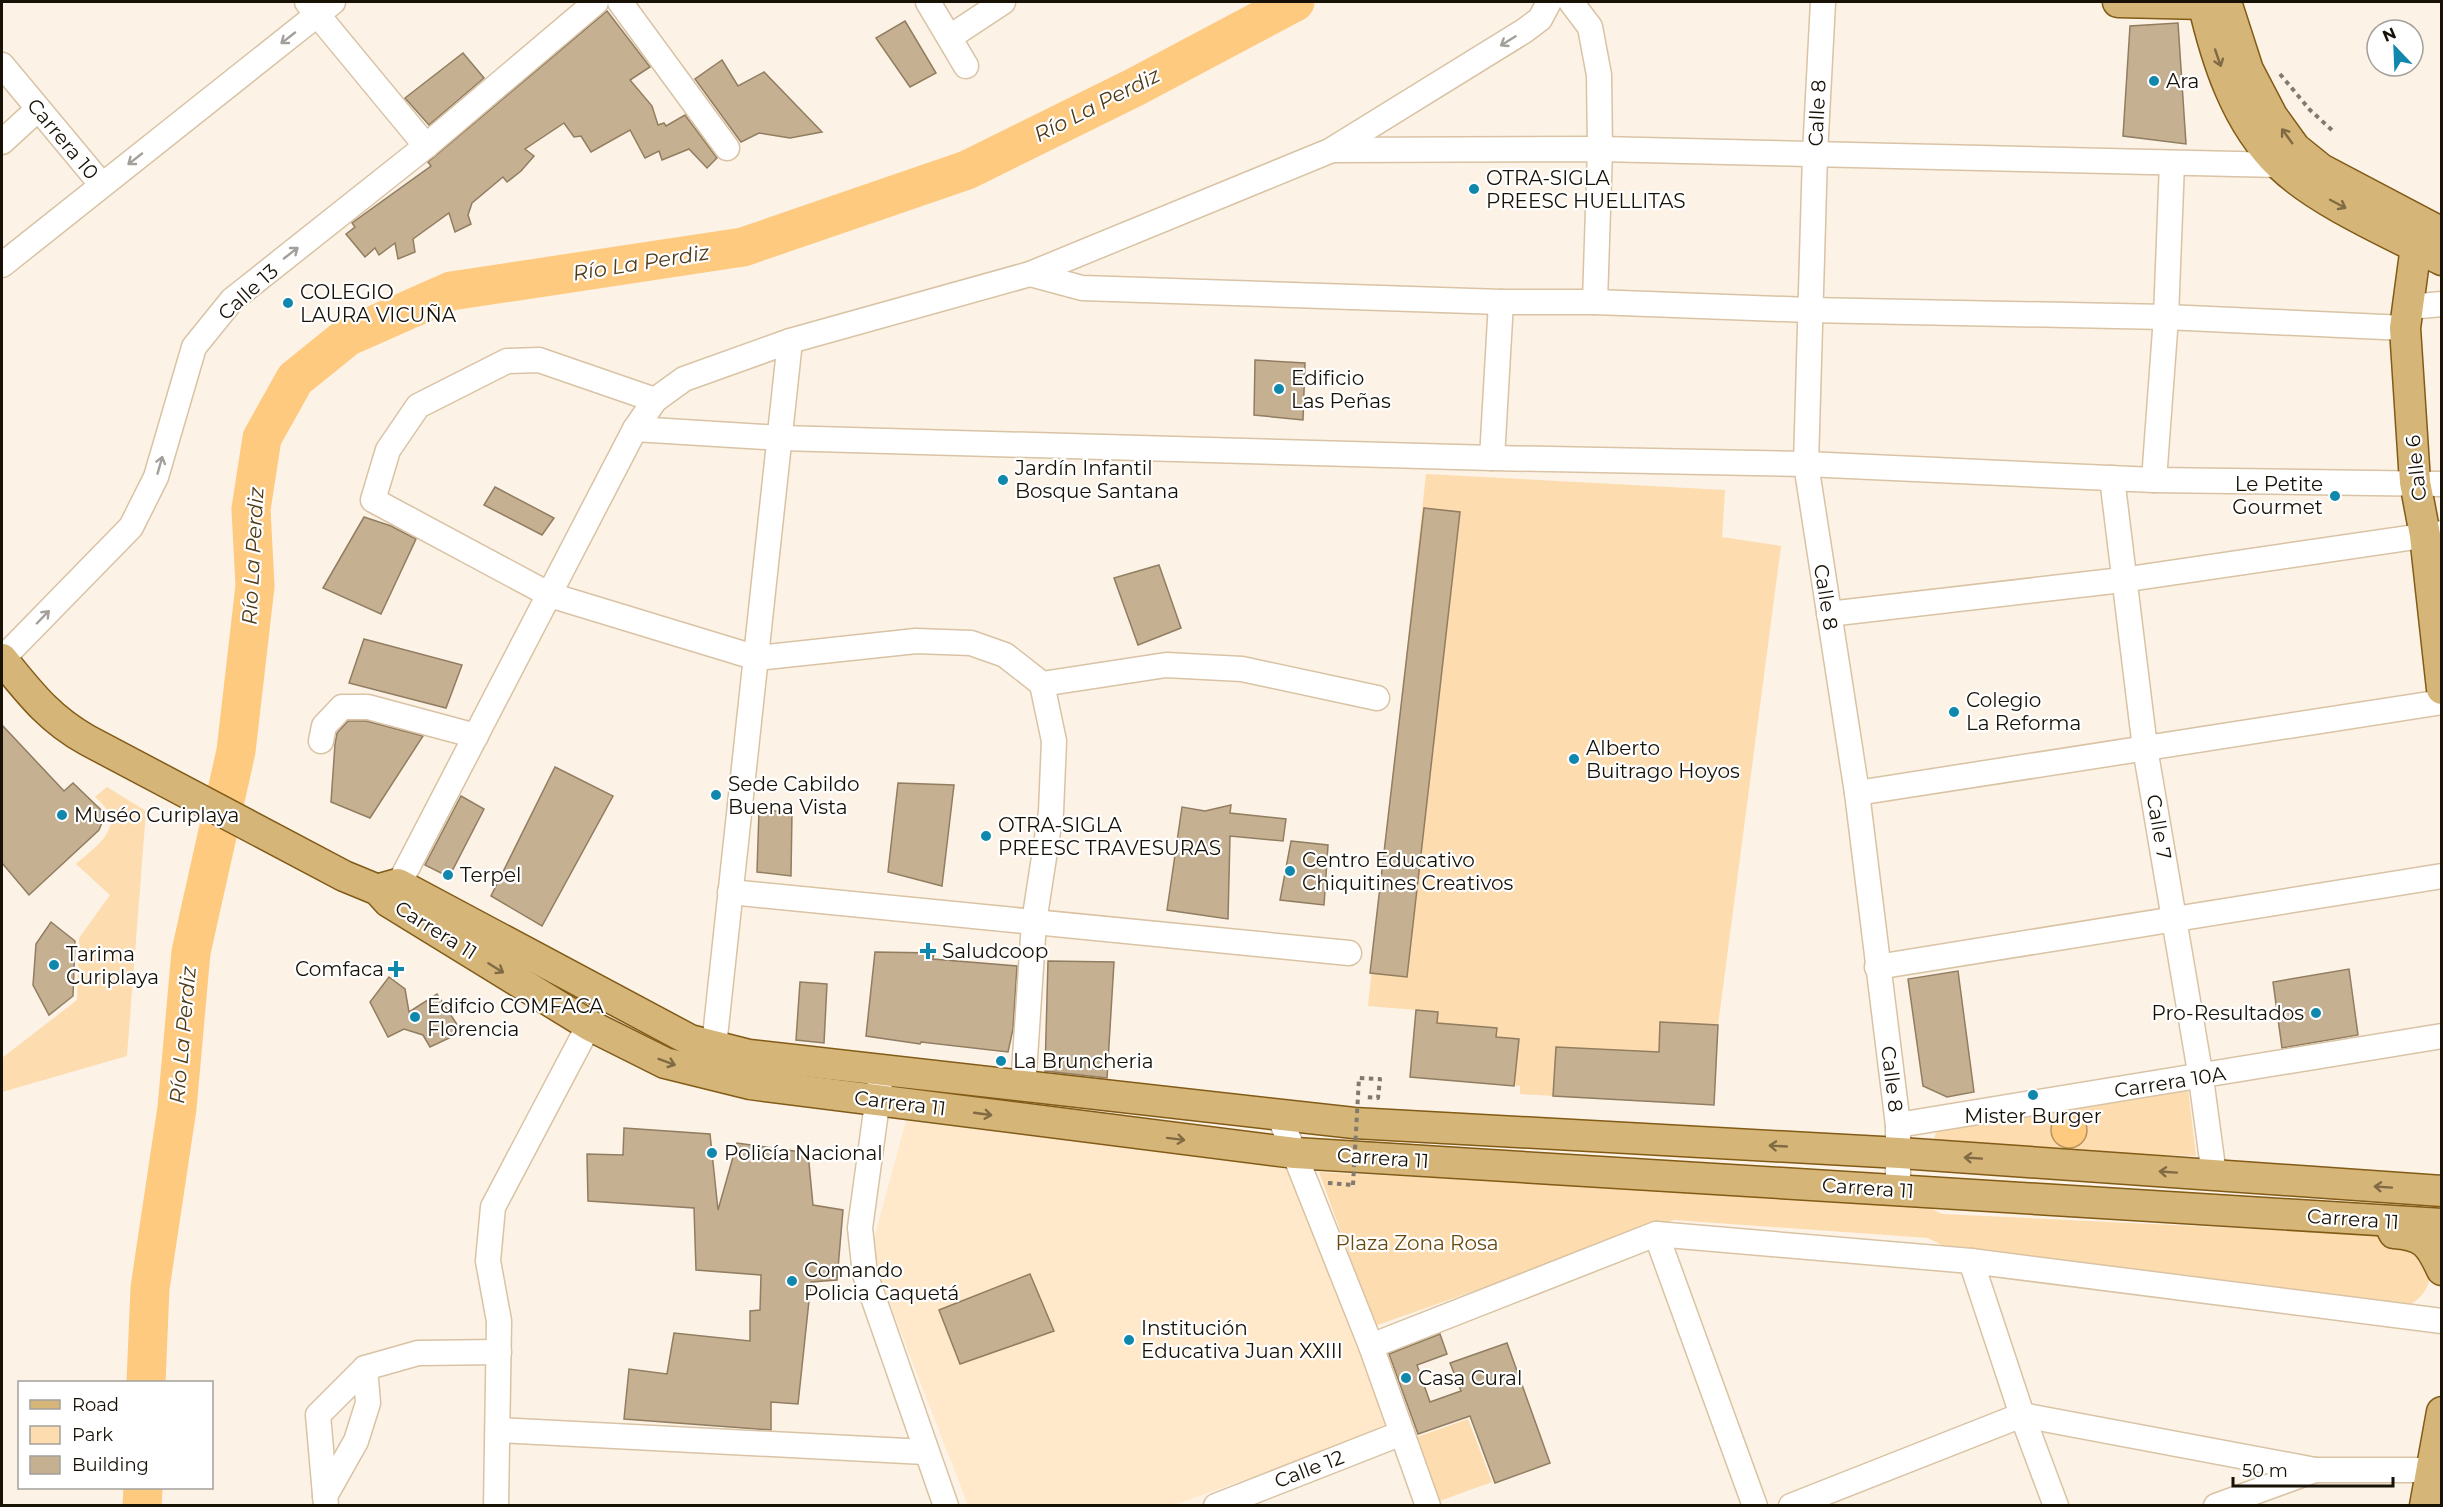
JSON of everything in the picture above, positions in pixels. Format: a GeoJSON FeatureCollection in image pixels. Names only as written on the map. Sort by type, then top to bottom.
{"type":"FeatureCollection","features":[{"type":"Feature","properties":{"kind":"main road"},"geometry":{"type":"LineString","coordinates":[[2118,2],[2211,2]]}},
{"type":"Feature","properties":{"kind":"main road"},"geometry":{"type":"LineString","coordinates":[[2211,2],[2212,41],[2228,84],[2254,131],[2279,165],[2312,190],[2433,246]]}},
{"type":"Feature","properties":{"kind":"main road"},"geometry":{"type":"LineString","coordinates":[[2211,2],[2272,116],[2295,148],[2321,170],[2433,246]]}},
{"type":"Feature","properties":{"kind":"main road","name":"Calle 6"},"geometry":{"type":"LineString","coordinates":[[2433,246],[2407,317],[2433,534],[2442,689]]}},
{"type":"Feature","properties":{"kind":"main road","name":"Carrera 11"},"geometry":{"type":"LineString","coordinates":[[2,659],[40,707],[63,727],[87,740],[344,876],[388,892],[690,1040],[748,1055],[880,1085],[1295,1153],[2442,1224]]}},
{"type":"Feature","properties":{"kind":"main road","name":"Carrera 11"},"geometry":{"type":"LineString","coordinates":[[388,892],[589,1025],[676,1066],[750,1084],[1023,1088],[1354,1123],[1899,1139],[2214,1175],[2442,1191]]}},
{"type":"Feature","properties":{"kind":"main road"},"geometry":{"type":"LineString","coordinates":[[2388,1221],[2394,1233],[2416,1236],[2431,1247],[2442,1270]]}},
{"type":"Feature","properties":{"kind":"main road"},"geometry":{"type":"LineString","coordinates":[[2425,1506],[2442,1412]]}},
{"type":"Feature","properties":{"kind":"street","name":"Calle 13"},"geometry":{"type":"LineString","coordinates":[[2,659],[131,527],[156,477],[194,347],[232,300],[426,146],[596,2]]}},
{"type":"Feature","properties":{"kind":"street"},"geometry":{"type":"LineString","coordinates":[[620,2],[728,148]]}},
{"type":"Feature","properties":{"kind":"street"},"geometry":{"type":"LineString","coordinates":[[928,2],[966,66]]}},
{"type":"Feature","properties":{"kind":"street"},"geometry":{"type":"LineString","coordinates":[[950,38],[1003,2]]}},
{"type":"Feature","properties":{"kind":"street"},"geometry":{"type":"LineString","coordinates":[[388,892],[476,736],[635,429],[655,400],[684,379],[790,341],[1030,274],[1332,150],[1524,31],[1540,19],[1549,2]]}},
{"type":"Feature","properties":{"kind":"street"},"geometry":{"type":"LineString","coordinates":[[1571,2],[1590,27],[1599,75],[1600,150],[1594,302]]}},
{"type":"Feature","properties":{"kind":"street","name":"Calle 8"},"geometry":{"type":"LineString","coordinates":[[1823,2],[1809,310],[1806,464],[1857,793],[1899,1139],[1898,1190]]}},
{"type":"Feature","properties":{"kind":"street"},"geometry":{"type":"LineString","coordinates":[[2,265],[319,6],[426,146]]}},
{"type":"Feature","properties":{"kind":"street","name":"Carrera 10"},"geometry":{"type":"LineString","coordinates":[[2,65],[102,185]]}},
{"type":"Feature","properties":{"kind":"street"},"geometry":{"type":"LineString","coordinates":[[2,142],[38,109]]}},
{"type":"Feature","properties":{"kind":"street"},"geometry":{"type":"LineString","coordinates":[[1332,150],[1600,150],[2279,165]]}},
{"type":"Feature","properties":{"kind":"street"},"geometry":{"type":"LineString","coordinates":[[2154,480],[2166,317],[2172,163]]}},
{"type":"Feature","properties":{"kind":"street"},"geometry":{"type":"LineString","coordinates":[[1030,274],[1082,288],[1809,310],[2166,317],[2407,317],[2442,304]]}},
{"type":"Feature","properties":{"kind":"street"},"geometry":{"type":"LineString","coordinates":[[1492,458],[1501,302]]}},
{"type":"Feature","properties":{"kind":"street"},"geometry":{"type":"LineString","coordinates":[[714,1046],[790,341]]}},
{"type":"Feature","properties":{"kind":"street"},"geometry":{"type":"LineString","coordinates":[[655,400],[539,360],[507,361],[418,406],[388,450],[373,500],[550,595],[757,658],[916,641],[971,643],[1005,655],[1042,684],[1054,741],[1051,812],[1034,922],[1023,1088]]}},
{"type":"Feature","properties":{"kind":"street"},"geometry":{"type":"LineString","coordinates":[[635,429],[781,438],[1492,458],[1806,464],[2154,480],[2428,483]]}},
{"type":"Feature","properties":{"kind":"street","name":"Calle 7"},"geometry":{"type":"LineString","coordinates":[[2112,478],[2122,580],[2145,748],[2201,1078],[2214,1175]]}},
{"type":"Feature","properties":{"kind":"street"},"geometry":{"type":"LineString","coordinates":[[1829,614],[2122,580],[2433,534]]}},
{"type":"Feature","properties":{"kind":"street"},"geometry":{"type":"LineString","coordinates":[[1042,684],[1166,665],[1242,669],[1377,698]]}},
{"type":"Feature","properties":{"kind":"street"},"geometry":{"type":"LineString","coordinates":[[1857,793],[2442,702]]}},
{"type":"Feature","properties":{"kind":"street"},"geometry":{"type":"LineString","coordinates":[[321,741],[324,726],[342,707],[352,705],[368,707],[476,736]]}},
{"type":"Feature","properties":{"kind":"street"},"geometry":{"type":"LineString","coordinates":[[1877,967],[2442,876]]}},
{"type":"Feature","properties":{"kind":"street"},"geometry":{"type":"LineString","coordinates":[[730,892],[1349,953]]}},
{"type":"Feature","properties":{"kind":"street"},"geometry":{"type":"LineString","coordinates":[[496,1506],[499,1321],[488,1261],[493,1207],[589,1025]]}},
{"type":"Feature","properties":{"kind":"street","name":"Carrera 10A"},"geometry":{"type":"LineString","coordinates":[[1899,1139],[2201,1078],[2442,1036]]}},
{"type":"Feature","properties":{"kind":"street"},"geometry":{"type":"LineString","coordinates":[[880,1085],[860,1228],[865,1274],[925,1452],[946,1506]]}},
{"type":"Feature","properties":{"kind":"street"},"geometry":{"type":"LineString","coordinates":[[1279,1115],[1371,1346],[1428,1506]]}},
{"type":"Feature","properties":{"kind":"street"},"geometry":{"type":"LineString","coordinates":[[1371,1346],[1656,1234],[1971,1261],[2442,1321]]}},
{"type":"Feature","properties":{"kind":"street"},"geometry":{"type":"LineString","coordinates":[[1656,1234],[1755,1506]]}},
{"type":"Feature","properties":{"kind":"street"},"geometry":{"type":"LineString","coordinates":[[1971,1261],[2022,1415],[2056,1506]]}},
{"type":"Feature","properties":{"kind":"street"},"geometry":{"type":"LineString","coordinates":[[325,1501],[318,1415],[365,1368],[418,1353],[499,1352]]}},
{"type":"Feature","properties":{"kind":"street"},"geometry":{"type":"LineString","coordinates":[[325,1501],[356,1441],[368,1403],[365,1368]]}},
{"type":"Feature","properties":{"kind":"street"},"geometry":{"type":"LineString","coordinates":[[1791,1506],[2022,1415],[2315,1470],[2432,1470]]}},
{"type":"Feature","properties":{"kind":"street"},"geometry":{"type":"LineString","coordinates":[[499,1430],[925,1452]]}},
{"type":"Feature","properties":{"kind":"street","name":"Calle 12"},"geometry":{"type":"LineString","coordinates":[[1216,1506],[1402,1433]]}},
{"type":"Feature","properties":{"kind":"street"},"geometry":{"type":"LineString","coordinates":[[2216,1506],[2315,1470]]}},
{"type":"Feature","properties":{"kind":"path"},"geometry":{"type":"LineString","coordinates":[[2274,66],[2310,110],[2333,131]]}},
{"type":"Feature","properties":{"kind":"path"},"geometry":{"type":"LineString","coordinates":[[1353,1185],[1359,1078],[1380,1079],[1378,1098],[1364,1097]]}},
{"type":"Feature","properties":{"kind":"shaded area"},"geometry":{"type":"Polygon","coordinates":[[[2069,1112],[2082,1117],[2087,1130],[2082,1143],[2069,1148],[2056,1143],[2051,1130],[2056,1117],[2069,1112]]]}},
{"type":"Feature","properties":{"kind":"shaded area","name":"Institución Educativa Juan XXIII"},"geometry":{"type":"Polygon","coordinates":[[[906,1121],[1290,1166],[1387,1428],[1175,1505],[968,1505],[870,1253],[906,1121]]]}},
{"type":"Feature","properties":{"kind":"green space","name":"Alberto Buitrago Hoyos"},"geometry":{"type":"Polygon","coordinates":[[[1426,474],[1725,490],[1722,537],[1781,546],[1718,1025],[1714,1105],[1520,1094],[1520,1086],[1410,1077],[1416,1010],[1368,1006],[1426,474]]]}},
{"type":"Feature","properties":{"kind":"green space"},"geometry":{"type":"Polygon","coordinates":[[[107,787],[146,811],[127,1056],[2,1092],[2,1058],[77,1000],[79,938],[110,895],[76,864],[102,841],[107,833],[110,816],[95,797],[107,787]]]}},
{"type":"Feature","properties":{"kind":"green space"},"geometry":{"type":"Polygon","coordinates":[[[2188,1089],[2196,1156],[1945,1148],[1937,1146],[1934,1139],[1936,1133],[1944,1128],[2188,1089]]]}},
{"type":"Feature","properties":{"kind":"green space","name":"Plaza Zona Rosa"},"geometry":{"type":"Polygon","coordinates":[[[1319,1172],[1919,1203],[1942,1214],[2405,1236],[2426,1265],[2429,1282],[2418,1299],[2406,1308],[1955,1252],[1928,1238],[1674,1220],[1375,1326],[1319,1172]]]}},
{"type":"Feature","properties":{"kind":"green space"},"geometry":{"type":"Polygon","coordinates":[[[1468,1419],[1492,1482],[1437,1502],[1414,1438],[1468,1419]]]}},
{"type":"Feature","properties":{"kind":"building"},"geometry":{"type":"Polygon","coordinates":[[[607,11],[650,67],[630,80],[652,106],[658,125],[664,123],[666,126],[685,115],[717,158],[707,168],[689,149],[662,160],[659,151],[645,158],[630,130],[591,152],[581,136],[574,137],[564,123],[525,149],[534,156],[521,171],[507,182],[503,177],[472,203],[468,215],[471,224],[455,232],[449,213],[413,239],[415,252],[398,259],[395,243],[379,255],[375,248],[365,257],[346,234],[355,227],[352,223],[431,166],[428,162],[607,11]]]}},
{"type":"Feature","properties":{"kind":"building"},"geometry":{"type":"Polygon","coordinates":[[[905,21],[936,73],[910,87],[876,38],[905,21]]]}},
{"type":"Feature","properties":{"kind":"building","name":"Ara"},"geometry":{"type":"Polygon","coordinates":[[[2178,23],[2186,144],[2123,136],[2130,26],[2178,23]]]}},
{"type":"Feature","properties":{"kind":"building"},"geometry":{"type":"Polygon","coordinates":[[[463,53],[484,78],[429,125],[405,98],[463,53]]]}},
{"type":"Feature","properties":{"kind":"building"},"geometry":{"type":"Polygon","coordinates":[[[722,60],[738,86],[764,72],[822,132],[790,138],[759,133],[741,142],[695,79],[722,60]]]}},
{"type":"Feature","properties":{"kind":"building","name":"Edificio Las Peñas"},"geometry":{"type":"Polygon","coordinates":[[[1255,360],[1305,363],[1303,420],[1254,415],[1255,360]]]}},
{"type":"Feature","properties":{"kind":"building"},"geometry":{"type":"Polygon","coordinates":[[[495,487],[554,518],[542,535],[484,505],[495,487]]]}},
{"type":"Feature","properties":{"kind":"building"},"geometry":{"type":"Polygon","coordinates":[[[1424,508],[1460,512],[1407,977],[1370,973],[1424,508]]]}},
{"type":"Feature","properties":{"kind":"building"},"geometry":{"type":"Polygon","coordinates":[[[364,517],[391,526],[416,539],[381,614],[323,588],[364,517]]]}},
{"type":"Feature","properties":{"kind":"building"},"geometry":{"type":"Polygon","coordinates":[[[1159,565],[1181,628],[1138,645],[1114,578],[1159,565]]]}},
{"type":"Feature","properties":{"kind":"building"},"geometry":{"type":"Polygon","coordinates":[[[364,639],[462,665],[446,708],[349,683],[364,639]]]}},
{"type":"Feature","properties":{"kind":"building"},"geometry":{"type":"Polygon","coordinates":[[[348,721],[366,721],[423,736],[370,818],[331,802],[337,733],[348,721]]]}},
{"type":"Feature","properties":{"kind":"building","name":"Muséo Curiplaya"},"geometry":{"type":"Polygon","coordinates":[[[2,725],[64,791],[73,783],[101,810],[103,820],[99,830],[29,895],[2,863],[2,725]]]}},
{"type":"Feature","properties":{"kind":"building"},"geometry":{"type":"Polygon","coordinates":[[[555,767],[613,796],[542,926],[491,896],[555,767]]]}},
{"type":"Feature","properties":{"kind":"building"},"geometry":{"type":"Polygon","coordinates":[[[898,783],[954,785],[942,886],[888,872],[898,783]]]}},
{"type":"Feature","properties":{"kind":"building"},"geometry":{"type":"Polygon","coordinates":[[[461,796],[484,809],[449,877],[425,865],[461,796]]]}},
{"type":"Feature","properties":{"kind":"building"},"geometry":{"type":"Polygon","coordinates":[[[1231,805],[1230,813],[1286,819],[1283,841],[1230,836],[1228,919],[1167,910],[1182,807],[1205,811],[1231,805]]]}},
{"type":"Feature","properties":{"kind":"building"},"geometry":{"type":"Polygon","coordinates":[[[759,810],[792,812],[791,876],[757,872],[759,810]]]}},
{"type":"Feature","properties":{"kind":"building"},"geometry":{"type":"Polygon","coordinates":[[[1291,841],[1328,845],[1324,905],[1280,900],[1291,841]]]}},
{"type":"Feature","properties":{"kind":"building","name":"Tarima Curiplaya"},"geometry":{"type":"Polygon","coordinates":[[[51,922],[75,941],[73,996],[49,1015],[33,985],[36,944],[51,922]]]}},
{"type":"Feature","properties":{"kind":"building"},"geometry":{"type":"Polygon","coordinates":[[[875,952],[934,953],[933,959],[1017,966],[1013,1029],[1008,1052],[921,1042],[920,1044],[866,1036],[875,952]]]}},
{"type":"Feature","properties":{"kind":"building"},"geometry":{"type":"Polygon","coordinates":[[[1048,961],[1114,962],[1107,1078],[1045,1071],[1048,961]]]}},
{"type":"Feature","properties":{"kind":"building","name":"Pro-Resultados"},"geometry":{"type":"Polygon","coordinates":[[[2349,969],[2358,1035],[2282,1048],[2273,982],[2349,969]]]}},
{"type":"Feature","properties":{"kind":"building"},"geometry":{"type":"Polygon","coordinates":[[[1958,971],[1974,1092],[1947,1097],[1923,1086],[1908,979],[1958,971]]]}},
{"type":"Feature","properties":{"kind":"building","name":"Edifcio COMFACA Florencia"},"geometry":{"type":"Polygon","coordinates":[[[389,977],[405,989],[409,1012],[437,994],[462,1032],[430,1047],[423,1035],[404,1029],[388,1037],[370,1002],[389,977]]]}},
{"type":"Feature","properties":{"kind":"building"},"geometry":{"type":"Polygon","coordinates":[[[800,982],[827,984],[824,1043],[796,1040],[800,982]]]}},
{"type":"Feature","properties":{"kind":"building"},"geometry":{"type":"Polygon","coordinates":[[[1416,1010],[1438,1012],[1437,1023],[1497,1028],[1496,1037],[1519,1039],[1514,1086],[1410,1077],[1416,1010]]]}},
{"type":"Feature","properties":{"kind":"building"},"geometry":{"type":"Polygon","coordinates":[[[1660,1022],[1718,1025],[1714,1105],[1553,1096],[1556,1047],[1659,1052],[1660,1022]]]}},
{"type":"Feature","properties":{"kind":"building","name":"Comando Policia Caquetá"},"geometry":{"type":"Polygon","coordinates":[[[624,1128],[710,1134],[718,1210],[737,1143],[808,1153],[813,1205],[843,1210],[837,1280],[811,1282],[798,1404],[771,1402],[771,1430],[624,1419],[629,1369],[667,1374],[674,1333],[750,1341],[750,1311],[760,1310],[761,1275],[696,1270],[694,1208],[588,1201],[587,1154],[623,1155],[624,1128]]]}},
{"type":"Feature","properties":{"kind":"building"},"geometry":{"type":"Polygon","coordinates":[[[1030,1274],[1054,1331],[960,1364],[939,1310],[1030,1274]]]}},
{"type":"Feature","properties":{"kind":"building"},"geometry":{"type":"Polygon","coordinates":[[[1440,1334],[1447,1354],[1417,1365],[1430,1402],[1461,1391],[1450,1363],[1507,1343],[1550,1463],[1495,1483],[1470,1416],[1418,1434],[1389,1354],[1440,1334]]]}},
{"type":"Feature","properties":{"kind":"waterway","name":"Río La Perdiz"},"geometry":{"type":"LineString","coordinates":[[146,1381],[150,1288],[177,1108],[191,952],[236,751],[255,586],[251,509],[262,438],[295,379],[347,337],[451,291],[743,247],[967,170],[1135,87],[1295,2]]}},
{"type":"Feature","properties":{"kind":"waterway","name":"Río La Perdiz"},"geometry":{"type":"LineString","coordinates":[[142,1506],[143,1489]]}},
{"type":"Feature","properties":{"kind":"place","name":"Ara"},"geometry":{"type":"Point","coordinates":[2154,81]}},
{"type":"Feature","properties":{"kind":"place","name":"OTRA-SIGLA PREESC HUELLITAS"},"geometry":{"type":"Point","coordinates":[1474,189]}},
{"type":"Feature","properties":{"kind":"place","name":"COLEGIO LAURA VICUÑA"},"geometry":{"type":"Point","coordinates":[288,303]}},
{"type":"Feature","properties":{"kind":"place","name":"Edificio Las Peñas"},"geometry":{"type":"Point","coordinates":[1279,389]}},
{"type":"Feature","properties":{"kind":"place","name":"Jardín Infantil Bosque Santana"},"geometry":{"type":"Point","coordinates":[1003,480]}},
{"type":"Feature","properties":{"kind":"place","name":"Le Petite Gourmet"},"geometry":{"type":"Point","coordinates":[2335,496]}},
{"type":"Feature","properties":{"kind":"place","name":"Colegio La Reforma"},"geometry":{"type":"Point","coordinates":[1954,712]}},
{"type":"Feature","properties":{"kind":"place","name":"Alberto Buitrago Hoyos"},"geometry":{"type":"Point","coordinates":[1574,759]}},
{"type":"Feature","properties":{"kind":"place","name":"Sede Cabildo Buena Vista"},"geometry":{"type":"Point","coordinates":[716,795]}},
{"type":"Feature","properties":{"kind":"place","name":"Muséo Curiplaya"},"geometry":{"type":"Point","coordinates":[62,815]}},
{"type":"Feature","properties":{"kind":"place","name":"OTRA-SIGLA PREESC TRAVESURAS"},"geometry":{"type":"Point","coordinates":[986,836]}},
{"type":"Feature","properties":{"kind":"place","name":"Centro Educativo Chiquitines Creativos"},"geometry":{"type":"Point","coordinates":[1290,871]}},
{"type":"Feature","properties":{"kind":"place","name":"Terpel"},"geometry":{"type":"Point","coordinates":[448,875]}},
{"type":"Feature","properties":{"kind":"place","name":"Saludcoop"},"geometry":{"type":"Point","coordinates":[928,951]}},
{"type":"Feature","properties":{"kind":"place","name":"Tarima Curiplaya"},"geometry":{"type":"Point","coordinates":[54,965]}},
{"type":"Feature","properties":{"kind":"place","name":"Comfaca"},"geometry":{"type":"Point","coordinates":[396,969]}},
{"type":"Feature","properties":{"kind":"place","name":"Pro-Resultados"},"geometry":{"type":"Point","coordinates":[2316,1013]}},
{"type":"Feature","properties":{"kind":"place","name":"Edifcio COMFACA Florencia"},"geometry":{"type":"Point","coordinates":[415,1017]}},
{"type":"Feature","properties":{"kind":"place","name":"La Bruncheria"},"geometry":{"type":"Point","coordinates":[1001,1061]}},
{"type":"Feature","properties":{"kind":"place","name":"Mister Burger"},"geometry":{"type":"Point","coordinates":[2033,1095]}},
{"type":"Feature","properties":{"kind":"place","name":"Policía Nacional"},"geometry":{"type":"Point","coordinates":[712,1153]}},
{"type":"Feature","properties":{"kind":"place","name":"Comando Policia Caquetá"},"geometry":{"type":"Point","coordinates":[792,1281]}},
{"type":"Feature","properties":{"kind":"place","name":"Institución Educativa Juan XXIII"},"geometry":{"type":"Point","coordinates":[1129,1340]}},
{"type":"Feature","properties":{"kind":"place","name":"Casa Cural"},"geometry":{"type":"Point","coordinates":[1406,1378]}}]}
